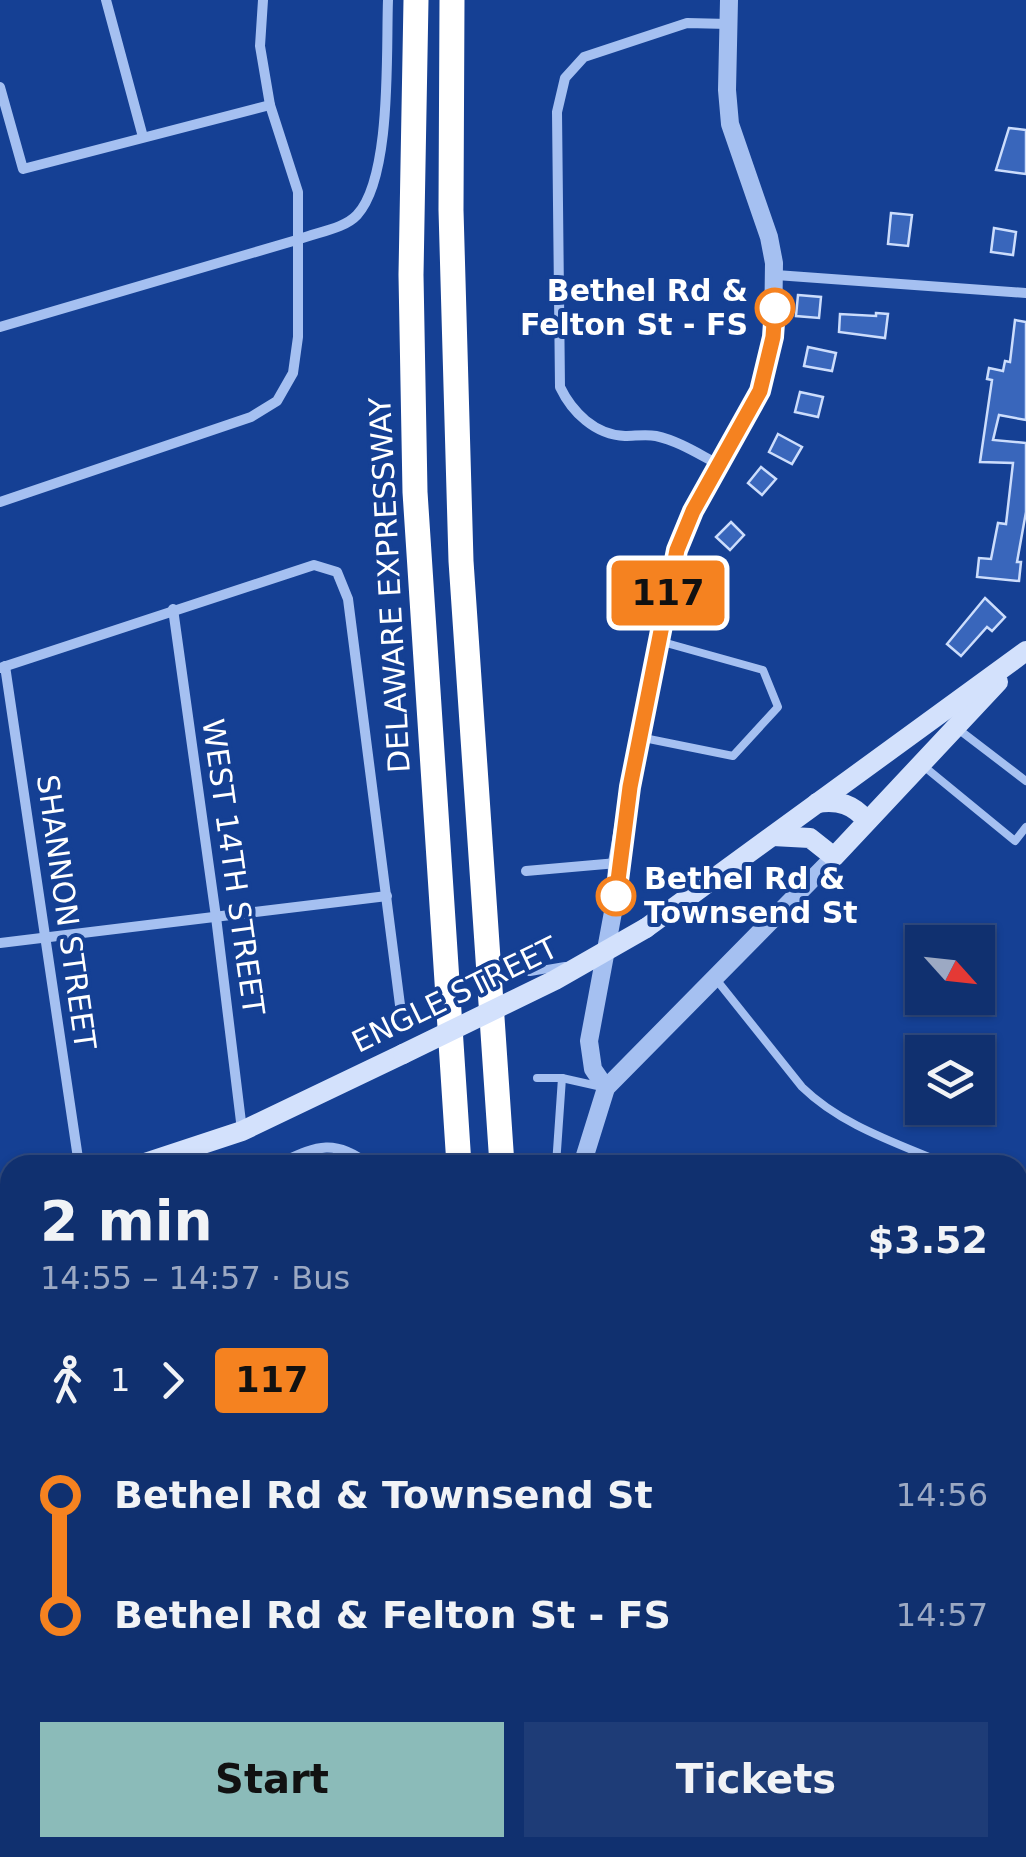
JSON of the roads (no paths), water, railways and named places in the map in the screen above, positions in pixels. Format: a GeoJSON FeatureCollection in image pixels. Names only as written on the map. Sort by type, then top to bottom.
{"type":"FeatureCollection","features":[{"type":"Feature","properties":{"kind":"highway","name":"DELAWARE EXPRESSWAY"},"geometry":{"type":"LineString","coordinates":[[416,0],[411,257],[415,492],[458,1155]]}},
{"type":"Feature","properties":{"kind":"highway"},"geometry":{"type":"LineString","coordinates":[[452,0],[451,228],[459,506],[501,1155]]}},
{"type":"Feature","properties":{"kind":"highway"},"geometry":{"type":"LineString","coordinates":[[488,963],[514,1155]]}},
{"type":"Feature","properties":{"kind":"highway"},"geometry":{"type":"LineString","coordinates":[[451,1155],[454,1087]]}},
{"type":"Feature","properties":{"kind":"main road"},"geometry":{"type":"LineString","coordinates":[[773,836],[810,838],[834,858],[1026,651]]}},
{"type":"Feature","properties":{"kind":"main road","name":"ENGLE STREET"},"geometry":{"type":"LineString","coordinates":[[171,1155],[242,1132],[556,980],[646,928],[1026,651]]}},
{"type":"Feature","properties":{"kind":"main road"},"geometry":{"type":"LineString","coordinates":[[816,804],[840,802],[855,808],[868,822]]}},
{"type":"Feature","properties":{"kind":"street"},"geometry":{"type":"LineString","coordinates":[[106,0],[143,137]]}},
{"type":"Feature","properties":{"kind":"street"},"geometry":{"type":"LineString","coordinates":[[0,502],[251,417],[277,401],[293,373],[298,337],[298,192],[270,105],[260,46],[263,0]]}},
{"type":"Feature","properties":{"kind":"street"},"geometry":{"type":"LineString","coordinates":[[0,327],[300,239],[344,224],[357,215],[375,176],[382,146],[388,0]]}},
{"type":"Feature","properties":{"kind":"street"},"geometry":{"type":"LineString","coordinates":[[606,1088],[593,1069],[589,1041],[658,641],[684,529],[753,406],[773,337],[776,275],[769,237],[730,124],[729,0]]}},
{"type":"Feature","properties":{"kind":"street"},"geometry":{"type":"LineString","coordinates":[[720,466],[678,443],[653,435],[622,436],[599,430],[580,415],[560,387],[557,112],[565,78],[584,57],[687,23],[728,24]]}},
{"type":"Feature","properties":{"kind":"street"},"geometry":{"type":"LineString","coordinates":[[0,87],[23,168],[270,105]]}},
{"type":"Feature","properties":{"kind":"street"},"geometry":{"type":"LineString","coordinates":[[776,275],[1026,293]]}},
{"type":"Feature","properties":{"kind":"street"},"geometry":{"type":"LineString","coordinates":[[3,667],[314,566],[331,569],[342,578],[348,598],[400,1005]]}},
{"type":"Feature","properties":{"kind":"street","name":"WEST 14TH STREET"},"geometry":{"type":"LineString","coordinates":[[173,609],[242,1132]]}},
{"type":"Feature","properties":{"kind":"street","name":"SHANNON STREET"},"geometry":{"type":"LineString","coordinates":[[3,667],[77,1155]]}},
{"type":"Feature","properties":{"kind":"street"},"geometry":{"type":"LineString","coordinates":[[585,1155],[606,1088],[834,858]]}},
{"type":"Feature","properties":{"kind":"street"},"geometry":{"type":"LineString","coordinates":[[526,872],[618,863]]}},
{"type":"Feature","properties":{"kind":"street"},"geometry":{"type":"LineString","coordinates":[[0,943],[387,896]]}},
{"type":"Feature","properties":{"kind":"street"},"geometry":{"type":"LineString","coordinates":[[303,1155],[328,1146],[356,1155]]}},
{"type":"Feature","properties":{"kind":"lane"},"geometry":{"type":"LineString","coordinates":[[639,737],[732,756],[778,707],[763,670],[658,641]]}},
{"type":"Feature","properties":{"kind":"lane"},"geometry":{"type":"LineString","coordinates":[[956,727],[1026,781]]}},
{"type":"Feature","properties":{"kind":"lane"},"geometry":{"type":"LineString","coordinates":[[921,764],[1015,841],[1026,827]]}},
{"type":"Feature","properties":{"kind":"lane"},"geometry":{"type":"LineString","coordinates":[[530,972],[604,960]]}},
{"type":"Feature","properties":{"kind":"lane"},"geometry":{"type":"LineString","coordinates":[[716,978],[818,1102],[858,1126],[925,1155]]}},
{"type":"Feature","properties":{"kind":"lane"},"geometry":{"type":"LineString","coordinates":[[537,1078],[562,1078],[606,1088]]}},
{"type":"Feature","properties":{"kind":"lane"},"geometry":{"type":"LineString","coordinates":[[557,1155],[562,1078]]}},
{"type":"Feature","properties":{"kind":"place","name":"Bethel Rd & Felton St - FS"},"geometry":{"type":"Point","coordinates":[775,308]}},
{"type":"Feature","properties":{"kind":"place","name":"Bethel Rd & Townsend St"},"geometry":{"type":"Point","coordinates":[616,896]}}]}
